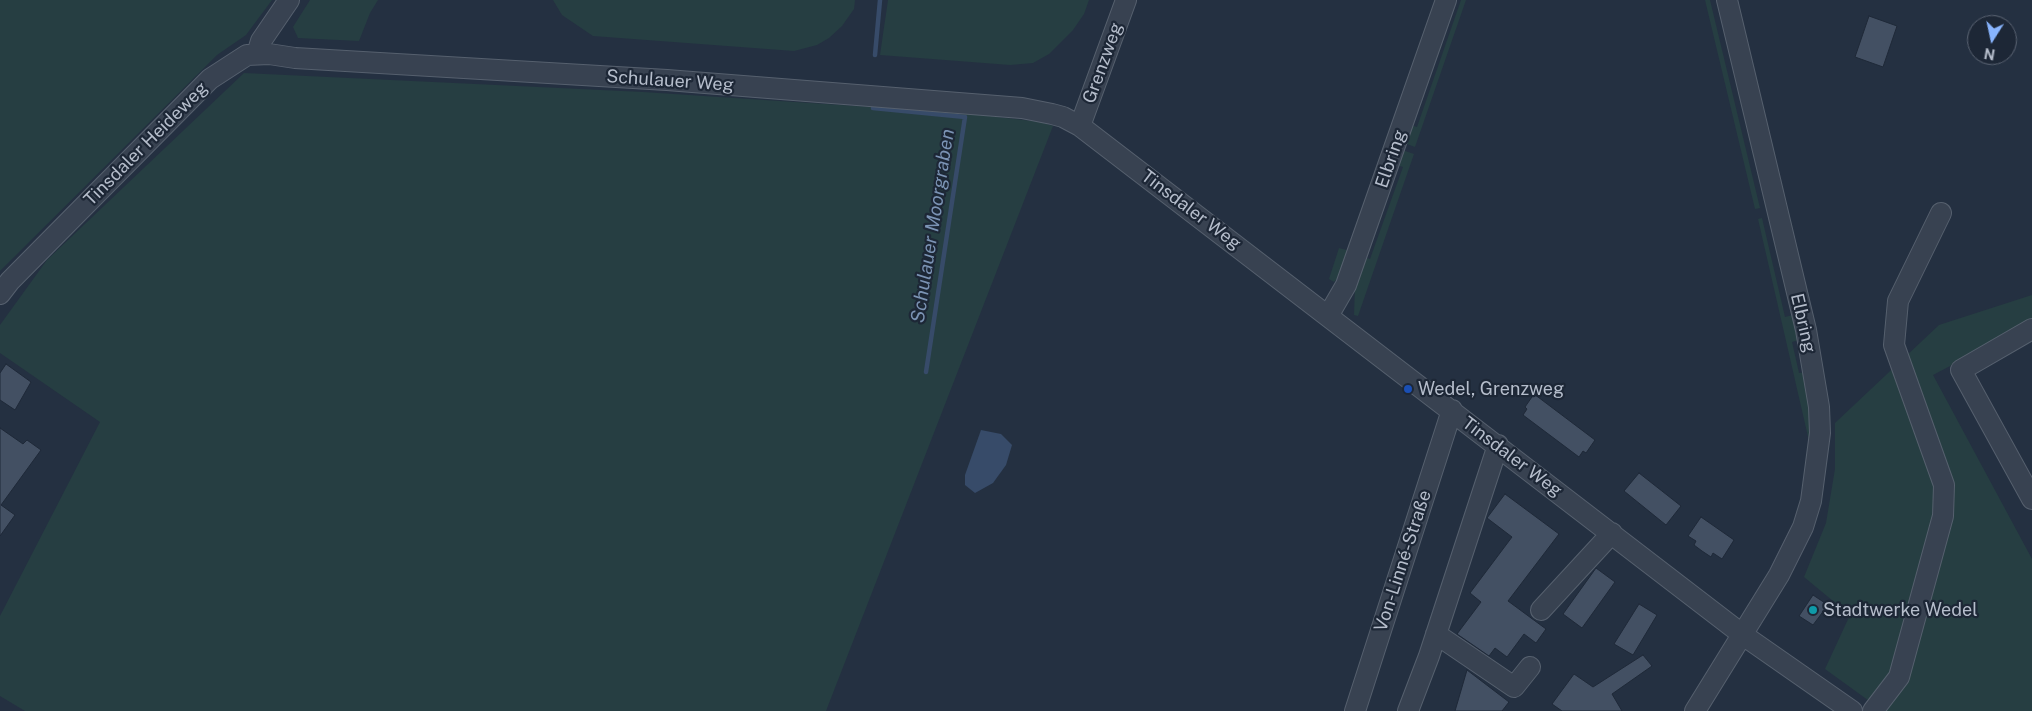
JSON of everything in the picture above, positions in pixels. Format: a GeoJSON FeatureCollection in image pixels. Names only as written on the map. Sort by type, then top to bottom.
{"type":"FeatureCollection","features":[{"type":"Feature","properties":{"kind":"street"},"geometry":{"type":"LineString","coordinates":[[256,54],[261,41],[289,0]]}},
{"type":"Feature","properties":{"kind":"street","name":"Grenzweg"},"geometry":{"type":"LineString","coordinates":[[1080,126],[1126,0]]}},
{"type":"Feature","properties":{"kind":"street","name":"Elbring"},"geometry":{"type":"LineString","coordinates":[[1328,316],[1346,285],[1446,0]]}},
{"type":"Feature","properties":{"kind":"street","name":"Elbring"},"geometry":{"type":"LineString","coordinates":[[1695,711],[1779,575],[1802,528],[1812,493],[1820,433],[1819,407],[1806,330],[1727,0]]}},
{"type":"Feature","properties":{"kind":"street","name":"Schulauer Weg"},"geometry":{"type":"LineString","coordinates":[[256,54],[667,80],[1022,108],[1063,117],[1080,126]]}},
{"type":"Feature","properties":{"kind":"street","name":"Tinsdaler Heideweg"},"geometry":{"type":"LineString","coordinates":[[0,294],[10,280],[210,79],[247,55],[256,54]]}},
{"type":"Feature","properties":{"kind":"street","name":"Tinsdaler Weg"},"geometry":{"type":"LineString","coordinates":[[1080,126],[1498,445],[1743,635],[1852,711]]}},
{"type":"Feature","properties":{"kind":"street"},"geometry":{"type":"LineString","coordinates":[[1872,711],[1899,677],[1942,516],[1944,485],[1894,344],[1898,301],[1941,213]]}},
{"type":"Feature","properties":{"kind":"street"},"geometry":{"type":"LineString","coordinates":[[2032,329],[1961,370],[2032,499]]}},
{"type":"Feature","properties":{"kind":"street","name":"Von-Linné-Straße"},"geometry":{"type":"LineString","coordinates":[[1355,711],[1452,410]]}},
{"type":"Feature","properties":{"kind":"street"},"geometry":{"type":"LineString","coordinates":[[1408,711],[1436,634],[1498,445]]}},
{"type":"Feature","properties":{"kind":"street"},"geometry":{"type":"LineString","coordinates":[[1541,610],[1612,533]]}},
{"type":"Feature","properties":{"kind":"street"},"geometry":{"type":"LineString","coordinates":[[1436,634],[1514,687],[1530,667]]}},
{"type":"Feature","properties":{"kind":"green space"},"geometry":{"type":"Polygon","coordinates":[[[0,0],[272,0],[246,35],[217,55],[0,271],[0,0]]]}},
{"type":"Feature","properties":{"kind":"green space"},"geometry":{"type":"Polygon","coordinates":[[[310,0],[378,0],[370,13],[359,41],[298,38],[293,27],[310,0]]]}},
{"type":"Feature","properties":{"kind":"green space"},"geometry":{"type":"Polygon","coordinates":[[[553,0],[855,0],[854,9],[842,26],[829,38],[817,45],[794,51],[593,36],[562,15],[553,0]]]}},
{"type":"Feature","properties":{"kind":"green space"},"geometry":{"type":"Polygon","coordinates":[[[888,0],[1089,0],[1084,14],[1073,30],[1049,54],[1033,63],[1010,65],[880,55],[888,0]]]}},
{"type":"Feature","properties":{"kind":"green space"},"geometry":{"type":"Polygon","coordinates":[[[1461,0],[1466,0],[1415,147],[1404,143],[1410,125],[1417,127],[1461,0]]]}},
{"type":"Feature","properties":{"kind":"green space"},"geometry":{"type":"Polygon","coordinates":[[[1705,0],[1710,0],[1760,208],[1755,209],[1705,0]]]}},
{"type":"Feature","properties":{"kind":"green space"},"geometry":{"type":"Polygon","coordinates":[[[244,73],[643,92],[962,113],[1041,122],[1053,126],[826,711],[25,711],[0,696],[0,616],[100,422],[0,353],[0,325],[47,260],[244,73]]]}},
{"type":"Feature","properties":{"kind":"green space"},"geometry":{"type":"Polygon","coordinates":[[[1402,150],[1414,154],[1358,316],[1354,315],[1355,286],[1364,257],[1370,259],[1403,167],[1396,165],[1402,150]]]}},
{"type":"Feature","properties":{"kind":"green space"},"geometry":{"type":"Polygon","coordinates":[[[1762,218],[1785,317],[1793,315],[1799,340],[1792,342],[1799,373],[1807,372],[1811,441],[1809,441],[1758,219],[1762,218]]]}},
{"type":"Feature","properties":{"kind":"green space"},"geometry":{"type":"Polygon","coordinates":[[[1339,248],[1350,251],[1340,276],[1334,282],[1329,279],[1339,248]]]}},
{"type":"Feature","properties":{"kind":"green space"},"geometry":{"type":"Polygon","coordinates":[[[2032,295],[2032,323],[1933,375],[2032,559],[2032,711],[1883,711],[1825,669],[1850,615],[1804,577],[1826,523],[1835,469],[1835,423],[1939,325],[2032,295]]]}},
{"type":"Feature","properties":{"kind":"water"},"geometry":{"type":"Polygon","coordinates":[[[981,430],[1001,434],[1012,445],[1006,465],[993,483],[975,493],[965,485],[965,475],[981,430]]]}},
{"type":"Feature","properties":{"kind":"building"},"geometry":{"type":"Polygon","coordinates":[[[1869,16],[1897,26],[1883,67],[1855,57],[1869,16]]]}},
{"type":"Feature","properties":{"kind":"building"},"geometry":{"type":"Polygon","coordinates":[[[6,364],[31,382],[15,410],[0,400],[0,373],[6,364]]]}},
{"type":"Feature","properties":{"kind":"building"},"geometry":{"type":"Polygon","coordinates":[[[1534,394],[1595,440],[1586,453],[1583,451],[1579,457],[1523,415],[1527,409],[1525,407],[1534,394]]]}},
{"type":"Feature","properties":{"kind":"building"},"geometry":{"type":"Polygon","coordinates":[[[0,428],[23,444],[27,440],[41,450],[1,505],[15,515],[0,536],[0,428]]]}},
{"type":"Feature","properties":{"kind":"building"},"geometry":{"type":"Polygon","coordinates":[[[1639,473],[1681,506],[1666,525],[1624,491],[1639,473]]]}},
{"type":"Feature","properties":{"kind":"building"},"geometry":{"type":"Polygon","coordinates":[[[1505,494],[1559,534],[1508,601],[1546,629],[1536,643],[1524,634],[1507,657],[1495,648],[1489,656],[1457,634],[1481,602],[1470,593],[1512,537],[1487,518],[1505,494]]]}},
{"type":"Feature","properties":{"kind":"building"},"geometry":{"type":"Polygon","coordinates":[[[1701,517],[1734,540],[1722,559],[1713,553],[1711,557],[1702,551],[1694,545],[1696,541],[1688,536],[1701,517]]]}},
{"type":"Feature","properties":{"kind":"building"},"geometry":{"type":"Polygon","coordinates":[[[1596,568],[1615,582],[1582,628],[1563,614],[1596,568]]]}},
{"type":"Feature","properties":{"kind":"building","name":"Stadtwerke Wedel"},"geometry":{"type":"Polygon","coordinates":[[[1813,595],[1828,605],[1813,625],[1799,616],[1813,595]]]}},
{"type":"Feature","properties":{"kind":"building"},"geometry":{"type":"Polygon","coordinates":[[[1639,604],[1657,615],[1633,655],[1614,644],[1639,604]]]}},
{"type":"Feature","properties":{"kind":"building"},"geometry":{"type":"Polygon","coordinates":[[[1643,655],[1652,666],[1612,694],[1622,711],[1562,711],[1552,704],[1574,674],[1593,687],[1643,655]]]}},
{"type":"Feature","properties":{"kind":"building"},"geometry":{"type":"Polygon","coordinates":[[[1467,670],[1509,702],[1502,711],[1455,711],[1467,670]]]}},
{"type":"Feature","properties":{"kind":"waterway","name":"Schulauer Moorgraben"},"geometry":{"type":"LineString","coordinates":[[875,55],[880,0]]}},
{"type":"Feature","properties":{"kind":"waterway","name":"Schulauer Moorgraben"},"geometry":{"type":"LineString","coordinates":[[873,108],[965,117],[926,372]]}},
{"type":"Feature","properties":{"kind":"place","name":"Wedel, Grenzweg"},"geometry":{"type":"Point","coordinates":[1408,389]}},
{"type":"Feature","properties":{"kind":"place","name":"Stadtwerke Wedel"},"geometry":{"type":"Point","coordinates":[1813,610]}}]}
